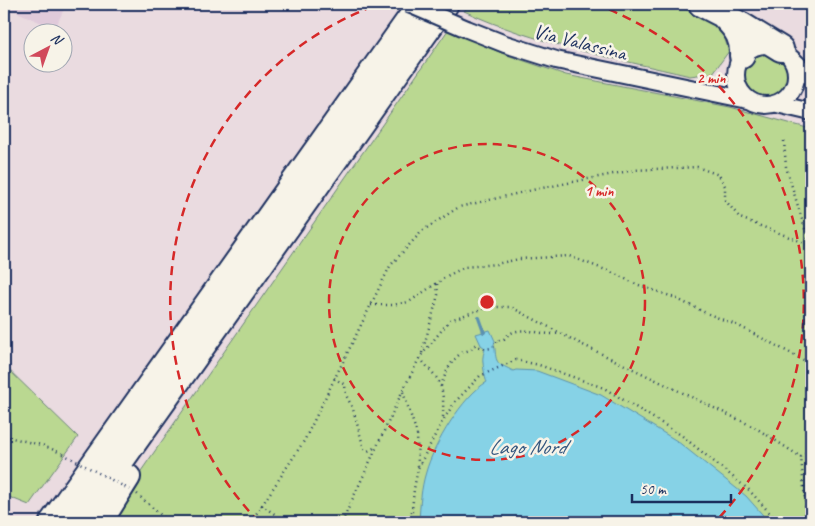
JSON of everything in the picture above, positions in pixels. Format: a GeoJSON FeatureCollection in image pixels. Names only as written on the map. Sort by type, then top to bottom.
{"type":"FeatureCollection","features":[{"type":"Feature","properties":{"kind":"highway"},"geometry":{"type":"LineString","coordinates":[[78,522],[446,4]]}},
{"type":"Feature","properties":{"kind":"highway"},"geometry":{"type":"LineString","coordinates":[[701,4],[762,36],[786,54]]}},
{"type":"Feature","properties":{"kind":"highway"},"geometry":{"type":"LineString","coordinates":[[52,522],[414,6]]}},
{"type":"Feature","properties":{"kind":"highway"},"geometry":{"type":"LineString","coordinates":[[724,16],[740,35],[742,41],[739,62]]}},
{"type":"Feature","properties":{"kind":"highway"},"geometry":{"type":"LineString","coordinates":[[100,522],[154,437],[272,268],[275,261],[276,243]]}},
{"type":"Feature","properties":{"kind":"street","name":"Via Valassina"},"geometry":{"type":"LineString","coordinates":[[414,6],[505,44],[556,60],[748,100]]}},
{"type":"Feature","properties":{"kind":"street"},"geometry":{"type":"LineString","coordinates":[[811,77],[786,54],[768,45],[758,46],[750,50],[739,62],[736,80],[737,86],[748,100],[764,106],[777,104],[811,112]]}},
{"type":"Feature","properties":{"kind":"street"},"geometry":{"type":"LineString","coordinates":[[777,104],[787,97],[794,87],[796,75],[786,54]]}},
{"type":"Feature","properties":{"kind":"street","name":"Via Valassina"},"geometry":{"type":"LineString","coordinates":[[689,87],[705,88],[720,84],[726,80],[739,62]]}},
{"type":"Feature","properties":{"kind":"path"},"geometry":{"type":"LineString","coordinates":[[784,141],[786,167],[811,247]]}},
{"type":"Feature","properties":{"kind":"path"},"geometry":{"type":"LineString","coordinates":[[250,522],[304,442],[390,266],[422,231],[459,207],[634,170],[697,167],[719,175],[725,186],[725,200],[740,218],[811,247]]}},
{"type":"Feature","properties":{"kind":"path"},"geometry":{"type":"LineString","coordinates":[[371,304],[392,305],[409,302],[465,266],[496,264],[519,259],[569,256],[673,297],[739,326],[811,364]]}},
{"type":"Feature","properties":{"kind":"path"},"geometry":{"type":"LineString","coordinates":[[437,284],[438,295],[421,356],[425,366],[437,378],[441,386],[443,403],[442,422]]}},
{"type":"Feature","properties":{"kind":"path"},"geometry":{"type":"LineString","coordinates":[[342,522],[403,390],[421,356],[450,320],[488,307],[511,307],[706,405],[756,428],[801,457]]}},
{"type":"Feature","properties":{"kind":"path"},"geometry":{"type":"LineString","coordinates":[[441,386],[449,365],[460,354],[472,350],[475,345],[485,349],[492,348],[496,341],[504,339],[509,333],[517,330],[553,335],[561,333]]}},
{"type":"Feature","properties":{"kind":"path"},"geometry":{"type":"LineString","coordinates":[[418,468],[442,422],[455,402],[480,376],[516,360],[539,364],[604,388],[681,434],[749,490],[778,522]]}},
{"type":"Feature","properties":{"kind":"path"},"geometry":{"type":"LineString","coordinates":[[334,378],[345,386],[346,395],[353,409],[364,448],[368,451],[378,446]]}},
{"type":"Feature","properties":{"kind":"path"},"geometry":{"type":"LineString","coordinates":[[403,390],[417,434],[418,468],[411,522]]}},
{"type":"Feature","properties":{"kind":"path"},"geometry":{"type":"LineString","coordinates":[[4,436],[45,446],[64,454],[136,493],[163,517],[173,522]]}},
{"type":"Feature","properties":{"kind":"path"},"geometry":{"type":"LineString","coordinates":[[801,457],[811,450]]}},
{"type":"Feature","properties":{"kind":"path"},"geometry":{"type":"LineString","coordinates":[[801,457],[807,522]]}},
{"type":"Feature","properties":{"kind":"path"},"geometry":{"type":"LineString","coordinates":[[261,505],[276,515],[278,522]]}},
{"type":"Feature","properties":{"kind":"shaded area"},"geometry":{"type":"Polygon","coordinates":[[[4,4],[66,4],[58,22],[39,22],[4,6],[4,4]]]}},
{"type":"Feature","properties":{"kind":"green space"},"geometry":{"type":"Polygon","coordinates":[[[470,4],[675,4],[717,25],[723,34],[729,51],[713,73],[690,76],[575,49],[519,33],[464,11],[470,4]]]}},
{"type":"Feature","properties":{"kind":"green space"},"geometry":{"type":"Polygon","coordinates":[[[448,30],[504,54],[566,75],[730,107],[811,129],[811,522],[111,522],[132,484],[448,30]]]}},
{"type":"Feature","properties":{"kind":"green space"},"geometry":{"type":"Polygon","coordinates":[[[763,52],[771,52],[783,58],[789,74],[783,90],[771,96],[763,96],[751,90],[745,78],[745,70],[751,58],[763,52]]]}},
{"type":"Feature","properties":{"kind":"green space"},"geometry":{"type":"Polygon","coordinates":[[[4,365],[78,437],[29,505],[4,495],[4,365]]]}},
{"type":"Feature","properties":{"kind":"water","name":"Lago Nord"},"geometry":{"type":"Polygon","coordinates":[[[490,330],[495,341],[496,358],[501,365],[513,371],[537,371],[601,395],[677,441],[746,496],[769,522],[419,522],[423,484],[435,449],[459,409],[468,398],[487,382],[483,362],[485,348],[481,345],[476,334],[490,330]]]}},
{"type":"Feature","properties":{"kind":"waterway"},"geometry":{"type":"LineString","coordinates":[[479,318],[484,332]]}}]}
